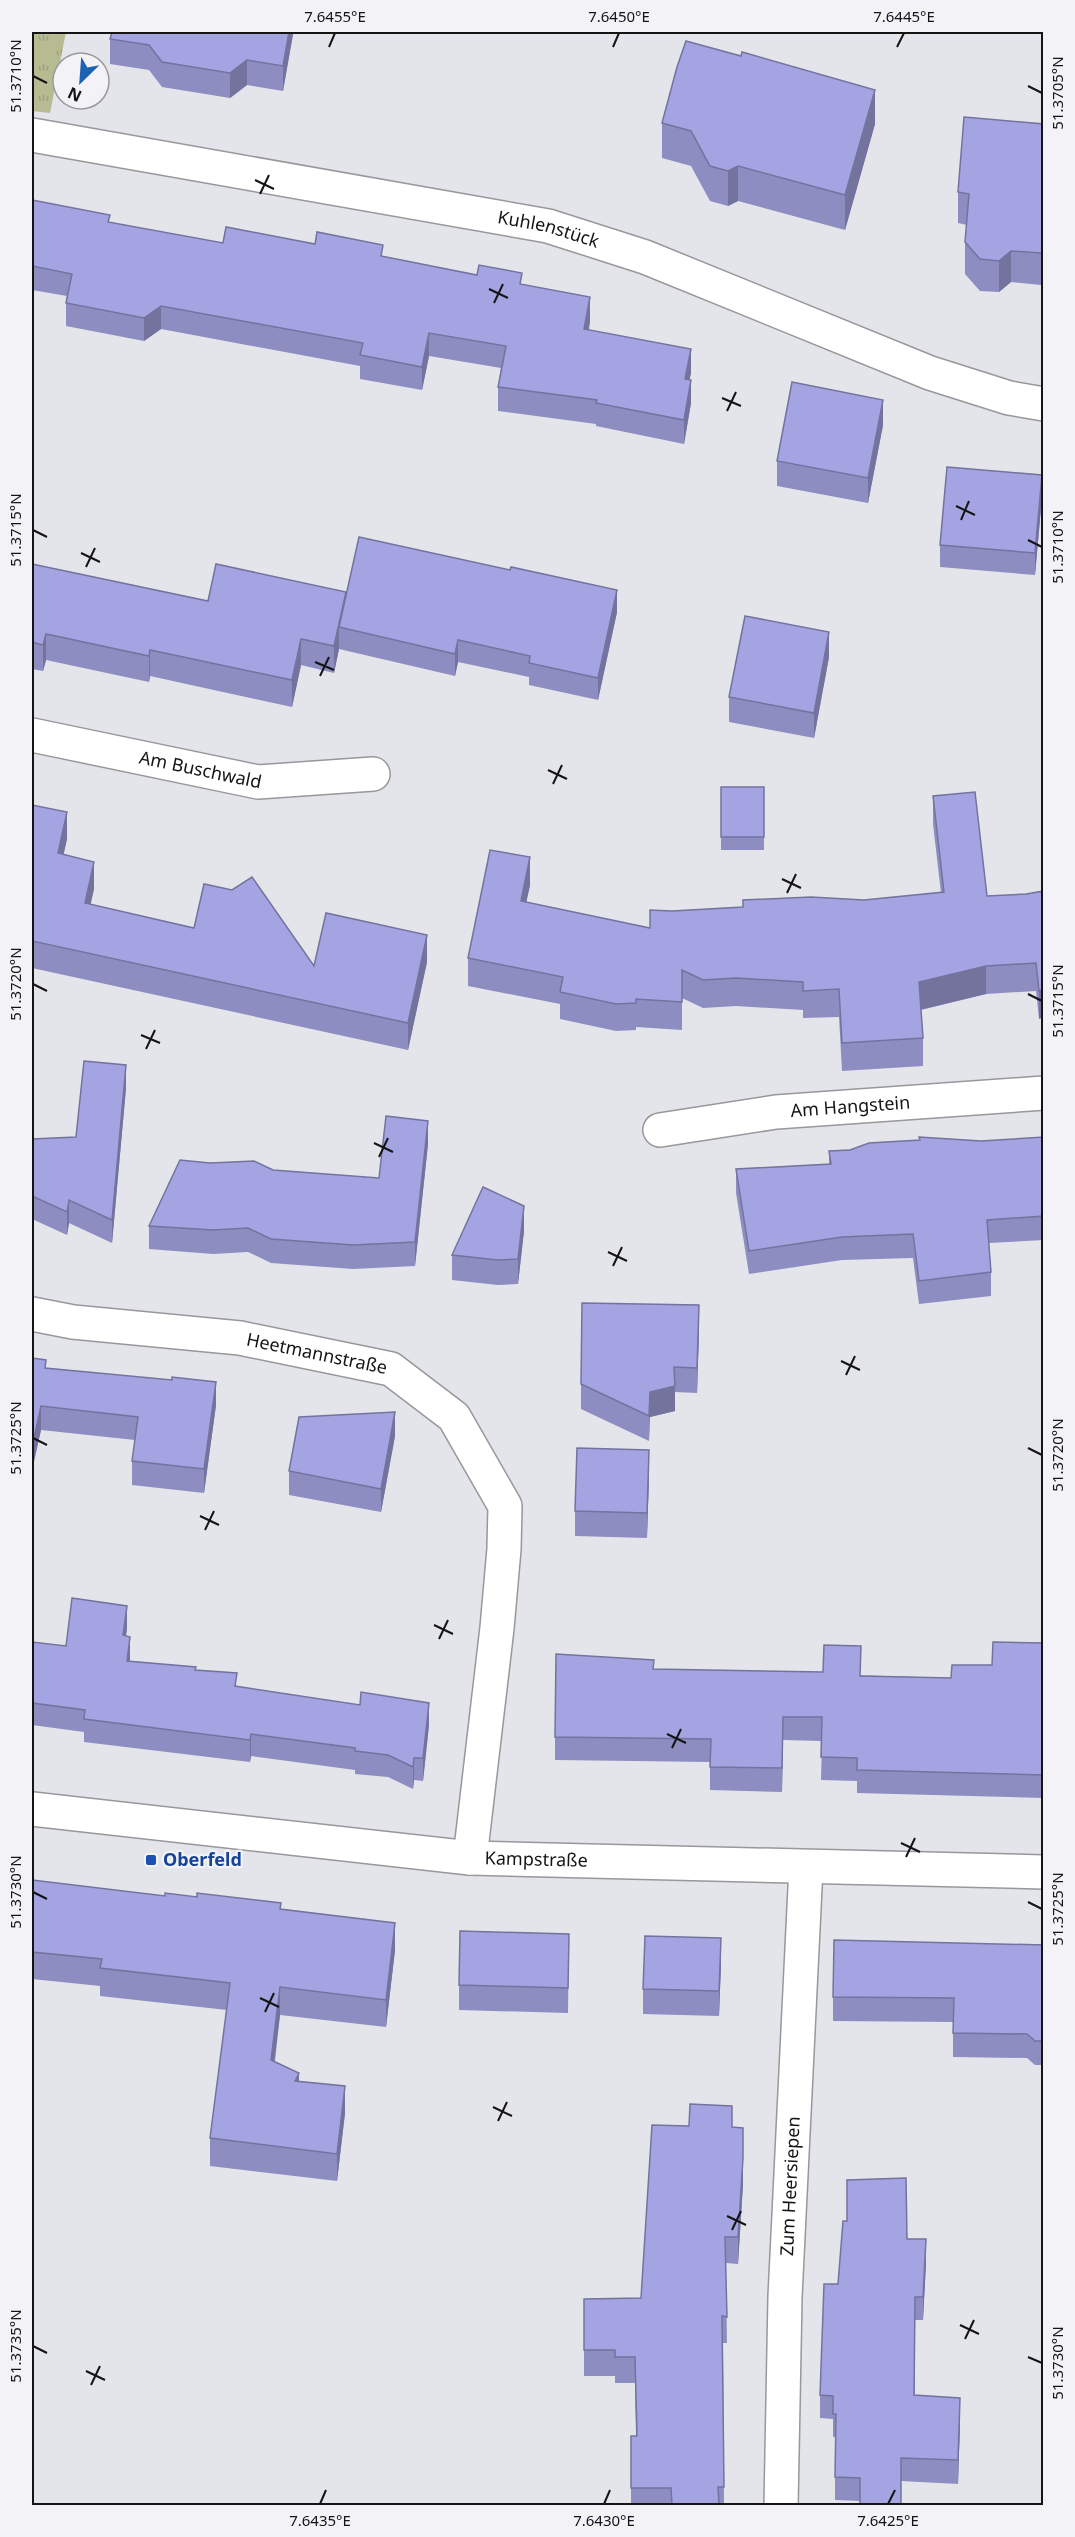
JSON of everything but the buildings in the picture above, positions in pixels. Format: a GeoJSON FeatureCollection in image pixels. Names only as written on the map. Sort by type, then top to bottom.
{"type":"FeatureCollection","features":[{"type":"Feature","properties":{"kind":"street","name":"Kuhlenstück"},"geometry":{"type":"LineString","coordinates":[[32,135],[548,226],[645,257],[930,374],[1009,398],[1044,404]]}},
{"type":"Feature","properties":{"kind":"street","name":"Am Buschwald"},"geometry":{"type":"LineString","coordinates":[[32,735],[258,782],[373,774]]}},
{"type":"Feature","properties":{"kind":"street","name":"Am Hangstein"},"geometry":{"type":"LineString","coordinates":[[660,1130],[776,1112],[1044,1093]]}},
{"type":"Feature","properties":{"kind":"street","name":"Heetmannstraße"},"geometry":{"type":"LineString","coordinates":[[32,1314],[73,1322],[240,1338],[391,1369],[454,1418],[505,1506],[497,1628],[470,1858]]}},
{"type":"Feature","properties":{"kind":"street","name":"Kampstraße"},"geometry":{"type":"LineString","coordinates":[[32,1809],[470,1858],[1044,1872]]}},
{"type":"Feature","properties":{"kind":"street","name":"Zum Heersiepen"},"geometry":{"type":"LineString","coordinates":[[781,2505],[785,2296],[806,1867]]}},
{"type":"Feature","properties":{"kind":"green space"},"geometry":{"type":"Polygon","coordinates":[[[32,32],[66,32],[62,51],[51,51],[50,113],[32,111],[32,32]]]}},
{"type":"Feature","properties":{"kind":"place","name":"Oberfeld"},"geometry":{"type":"Point","coordinates":[151,1860]}}]}
